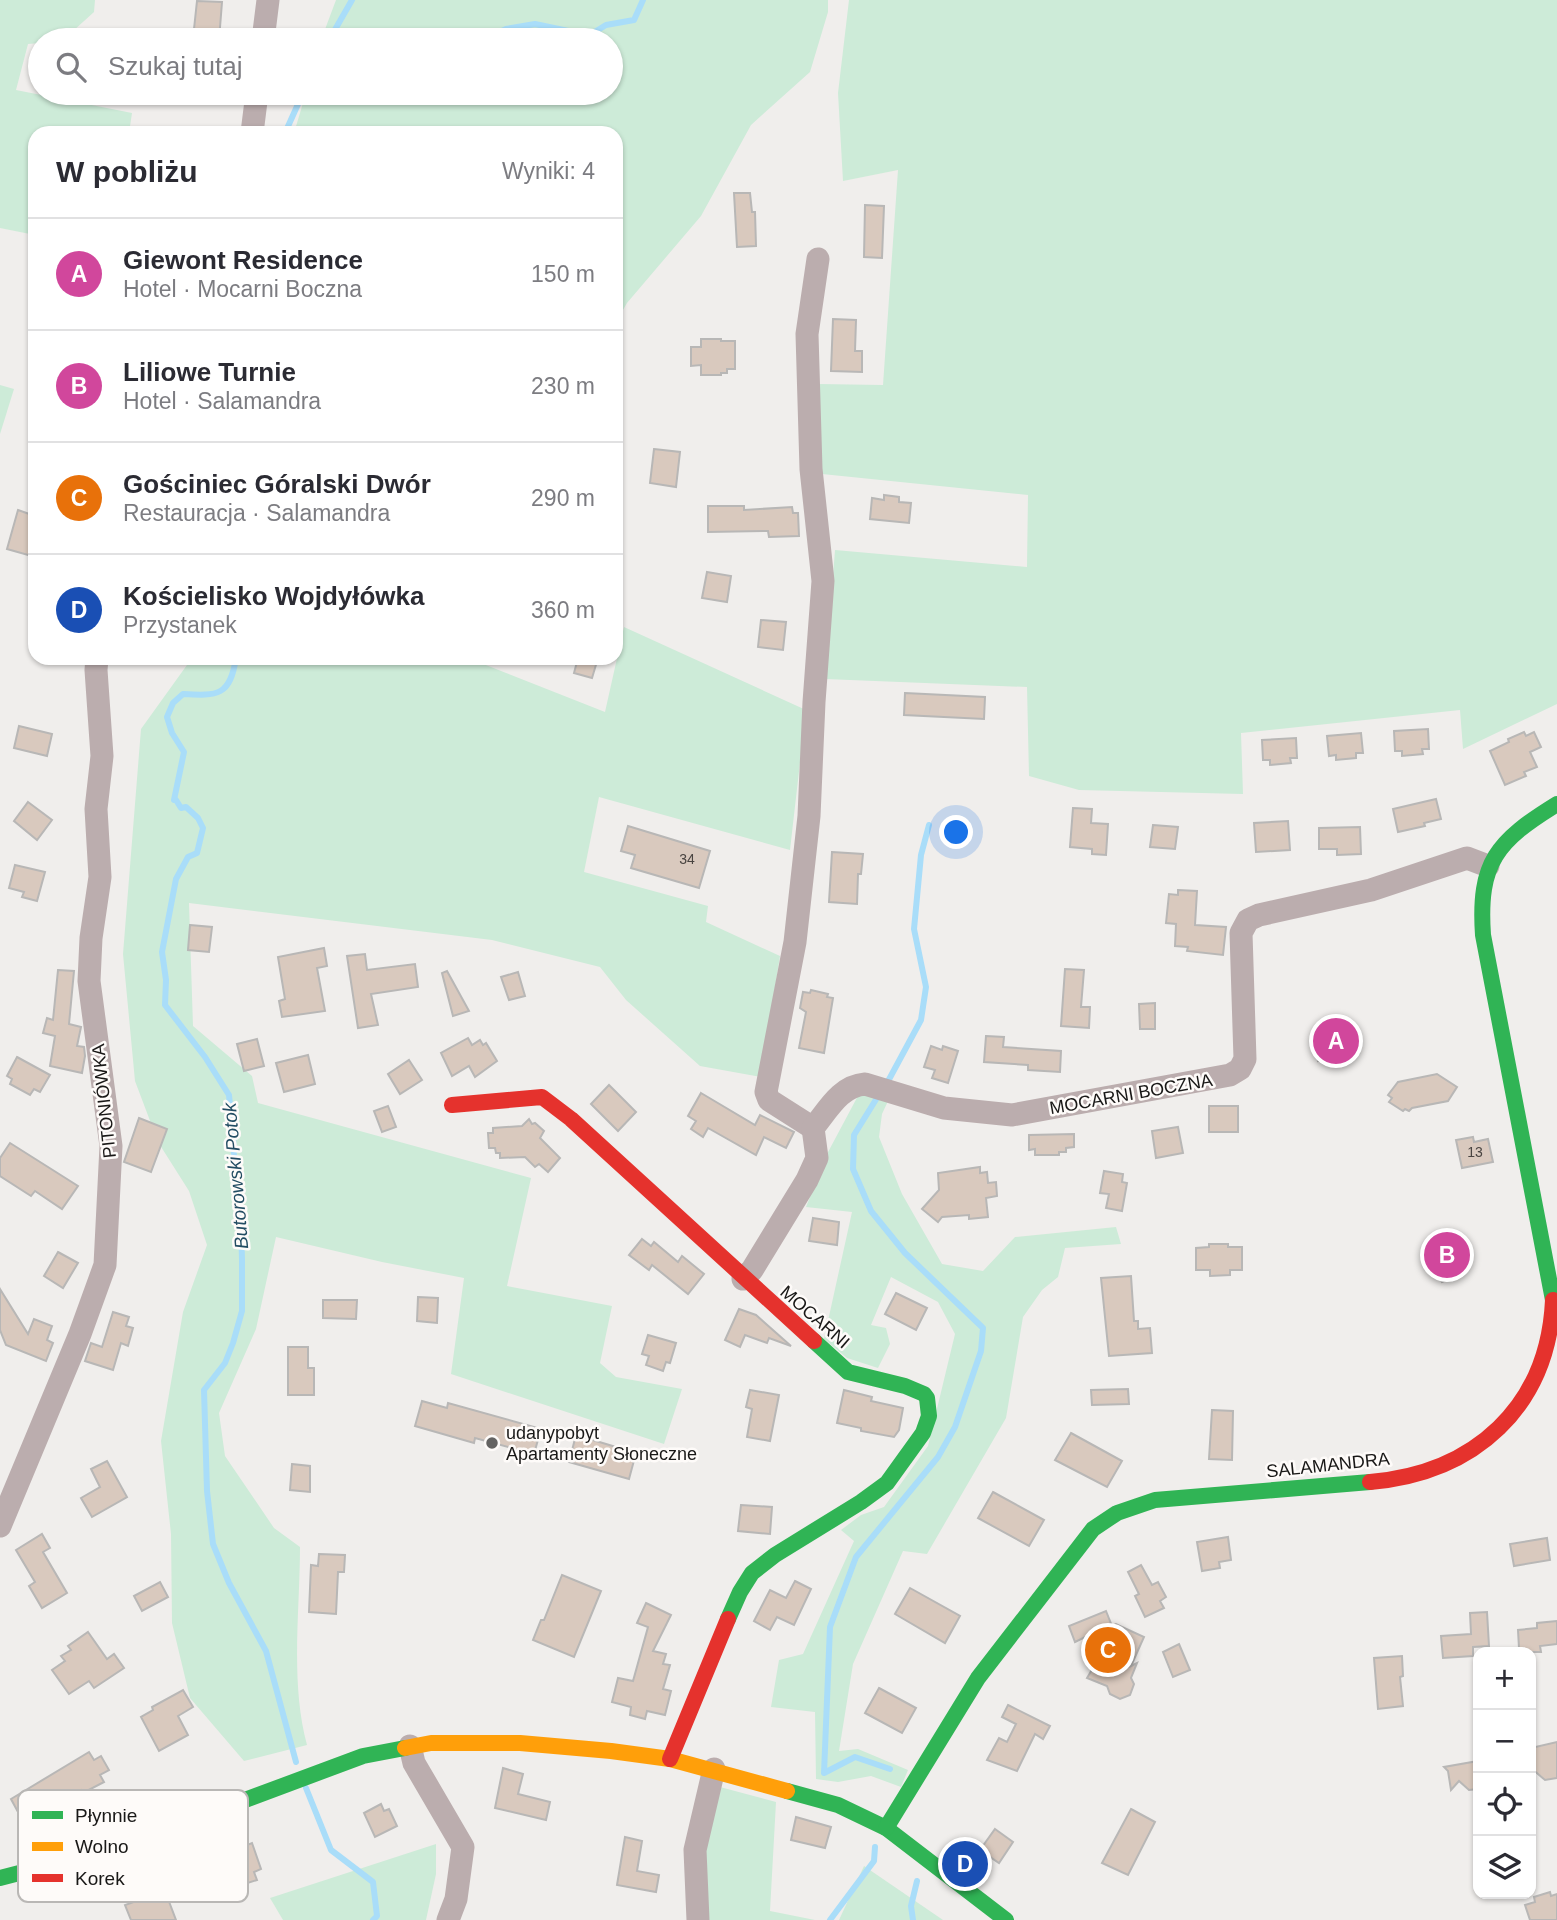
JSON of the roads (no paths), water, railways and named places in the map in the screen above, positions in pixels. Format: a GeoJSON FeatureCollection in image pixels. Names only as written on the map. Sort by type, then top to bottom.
{"type":"FeatureCollection","features":[{"type":"Feature","properties":{"kind":"street"},"geometry":{"type":"LineString","coordinates":[[264,28],[268,0]]}},
{"type":"Feature","properties":{"kind":"street"},"geometry":{"type":"LineString","coordinates":[[253,126],[256,105]]}},
{"type":"Feature","properties":{"kind":"street"},"geometry":{"type":"LineString","coordinates":[[743,1279],[752,1270],[807,1180],[817,1158],[813,1128],[769,1100],[766,1092],[795,942],[809,816],[823,581],[811,469],[807,334],[818,259]]}},
{"type":"Feature","properties":{"kind":"street","name":"PITONIÓWKA"},"geometry":{"type":"LineString","coordinates":[[0,1526],[80,1334],[105,1265],[111,1146],[89,981],[91,938],[100,877],[96,809],[102,756],[96,665]]}},
{"type":"Feature","properties":{"kind":"street","name":"SALAMANDRA"},"geometry":{"type":"LineString","coordinates":[[886,1829],[978,1678],[1082,1542],[1105,1520],[1135,1505],[1155,1500],[1392,1480],[1417,1474],[1454,1460],[1479,1444],[1519,1407],[1532,1386],[1549,1345],[1553,1298],[1483,935],[1482,889],[1488,866],[1498,849],[1512,834],[1557,804]]}},
{"type":"Feature","properties":{"kind":"street","name":"MOCARNI BOCZNA"},"geometry":{"type":"LineString","coordinates":[[813,1128],[839,1095],[853,1085],[865,1084],[944,1108],[1012,1115],[1230,1075],[1240,1069],[1245,1059],[1241,933],[1248,920],[1371,890],[1467,858],[1488,866]]}},
{"type":"Feature","properties":{"kind":"street","name":"MOCARNI"},"geometry":{"type":"LineString","coordinates":[[452,1105],[542,1097],[571,1119],[743,1279],[848,1372],[905,1386],[924,1394],[929,1416],[923,1433],[887,1483],[775,1555],[752,1573],[740,1592],[670,1759]]}},
{"type":"Feature","properties":{"kind":"street"},"geometry":{"type":"LineString","coordinates":[[248,1799],[363,1756],[410,1746],[465,1742],[520,1743],[670,1759],[838,1805],[886,1829],[1006,1920]]}},
{"type":"Feature","properties":{"kind":"street"},"geometry":{"type":"LineString","coordinates":[[410,1746],[414,1763],[463,1847],[456,1899],[448,1920]]}},
{"type":"Feature","properties":{"kind":"street"},"geometry":{"type":"LineString","coordinates":[[698,1920],[695,1850],[714,1769]]}},
{"type":"Feature","properties":{"kind":"street"},"geometry":{"type":"LineString","coordinates":[[0,1878],[18,1873]]}},
{"type":"Feature","properties":{"kind":"waterway","name":"Butorowski Potok"},"geometry":{"type":"LineString","coordinates":[[336,28],[352,0]]}},
{"type":"Feature","properties":{"kind":"waterway"},"geometry":{"type":"LineString","coordinates":[[601,28],[634,20],[643,0]]}},
{"type":"Feature","properties":{"kind":"waterway"},"geometry":{"type":"LineString","coordinates":[[512,28],[535,24],[554,28]]}},
{"type":"Feature","properties":{"kind":"waterway","name":"Butorowski Potok"},"geometry":{"type":"LineString","coordinates":[[288,126],[298,105]]}},
{"type":"Feature","properties":{"kind":"waterway","name":"Butorowski Potok"},"geometry":{"type":"LineString","coordinates":[[234,665],[226,687],[214,694],[183,694],[173,703],[167,717],[172,733],[184,752],[174,800],[181,808],[186,807],[198,818],[203,828],[197,853],[188,857],[176,879],[162,952],[166,980],[165,1005],[205,1057],[229,1095],[236,1199],[241,1225],[242,1311],[225,1363],[204,1390],[207,1491],[213,1544],[229,1583],[266,1651],[296,1762]]}},
{"type":"Feature","properties":{"kind":"waterway"},"geometry":{"type":"LineString","coordinates":[[886,1085],[921,1020],[926,987],[914,929],[921,855],[929,825]]}},
{"type":"Feature","properties":{"kind":"waterway"},"geometry":{"type":"LineString","coordinates":[[880,1093],[854,1135],[853,1169],[871,1211],[905,1253],[983,1328],[981,1351],[955,1427],[938,1457],[856,1557],[830,1627],[824,1773],[855,1757],[890,1769]]}},
{"type":"Feature","properties":{"kind":"waterway","name":"Butorowski Potok"},"geometry":{"type":"LineString","coordinates":[[306,1788],[331,1850],[373,1882],[377,1916],[373,1920]]}},
{"type":"Feature","properties":{"kind":"waterway"},"geometry":{"type":"LineString","coordinates":[[830,1920],[874,1861],[875,1847]]}},
{"type":"Feature","properties":{"kind":"waterway"},"geometry":{"type":"LineString","coordinates":[[913,1920],[911,1906],[917,1881]]}},
{"type":"Feature","properties":{"kind":"place","name":"Giewont Residence"},"geometry":{"type":"Point","coordinates":[1336,1041]}},
{"type":"Feature","properties":{"kind":"place","name":"Liliowe Turnie"},"geometry":{"type":"Point","coordinates":[1447,1255]}},
{"type":"Feature","properties":{"kind":"place","name":"udanypobyt Apartamenty Słoneczne"},"geometry":{"type":"Point","coordinates":[492,1443]}},
{"type":"Feature","properties":{"kind":"place","name":"Gościniec Góralski Dwór"},"geometry":{"type":"Point","coordinates":[1108,1650]}},
{"type":"Feature","properties":{"kind":"place","name":"Kościelisko Wojdyłówka"},"geometry":{"type":"Point","coordinates":[965,1864]}}]}
